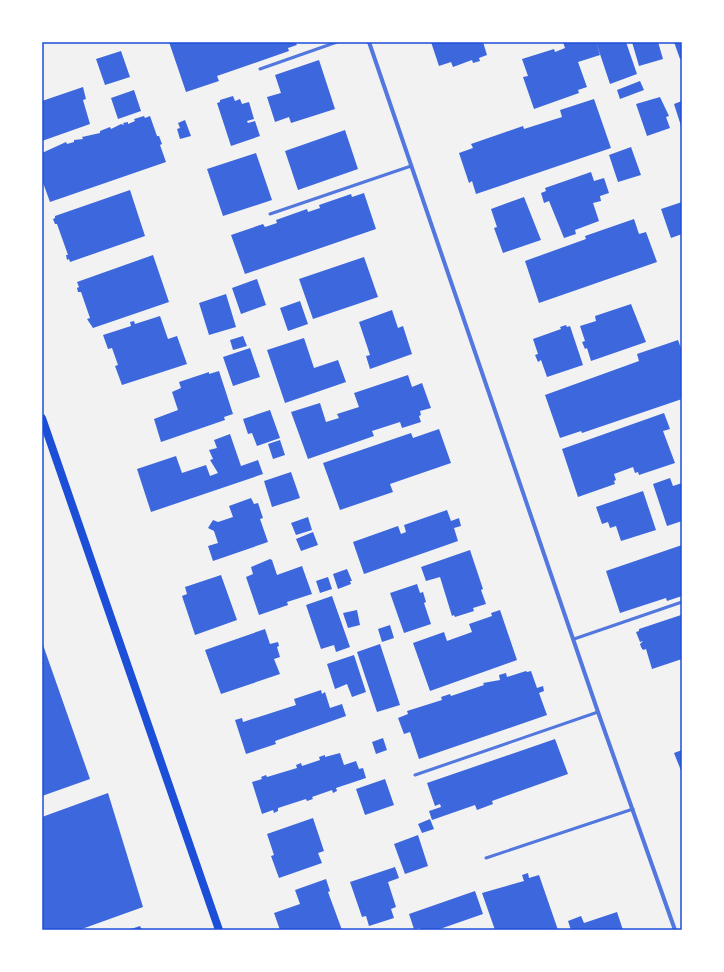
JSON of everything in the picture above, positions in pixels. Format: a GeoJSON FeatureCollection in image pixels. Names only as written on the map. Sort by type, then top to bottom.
{"type":"FeatureCollection","features":[{"type":"Feature","properties":{"kind":"main road"},"geometry":{"type":"LineString","coordinates":[[42,418],[219,930]]}},
{"type":"Feature","properties":{"kind":"street"},"geometry":{"type":"LineString","coordinates":[[369,42],[598,712],[675,930]]}},
{"type":"Feature","properties":{"kind":"lane"},"geometry":{"type":"LineString","coordinates":[[260,69],[337,42]]}},
{"type":"Feature","properties":{"kind":"lane"},"geometry":{"type":"LineString","coordinates":[[270,214],[411,166]]}},
{"type":"Feature","properties":{"kind":"lane"},"geometry":{"type":"LineString","coordinates":[[574,639],[682,602]]}},
{"type":"Feature","properties":{"kind":"lane"},"geometry":{"type":"LineString","coordinates":[[415,775],[598,712]]}},
{"type":"Feature","properties":{"kind":"lane"},"geometry":{"type":"LineString","coordinates":[[486,858],[633,809]]}},
{"type":"Feature","properties":{"kind":"building"},"geometry":{"type":"Polygon","coordinates":[[[169,42],[295,42],[297,45],[288,48],[289,51],[217,76],[219,81],[186,92],[169,42]]]}},
{"type":"Feature","properties":{"kind":"building"},"geometry":{"type":"Polygon","coordinates":[[[431,42],[483,42],[487,55],[479,58],[480,61],[473,63],[472,60],[453,67],[451,62],[439,66],[431,42]]]}},
{"type":"Feature","properties":{"kind":"building"},"geometry":{"type":"Polygon","coordinates":[[[563,42],[596,42],[600,55],[578,62],[587,87],[578,90],[579,93],[534,109],[523,77],[528,76],[522,59],[554,49],[555,52],[565,48],[563,42]]]}},
{"type":"Feature","properties":{"kind":"building"},"geometry":{"type":"Polygon","coordinates":[[[596,42],[626,42],[637,74],[610,84],[596,42]]]}},
{"type":"Feature","properties":{"kind":"building"},"geometry":{"type":"Polygon","coordinates":[[[632,42],[658,42],[663,59],[639,66],[632,42]]]}},
{"type":"Feature","properties":{"kind":"building"},"geometry":{"type":"Polygon","coordinates":[[[674,42],[682,42],[682,58],[680,59],[674,42]]]}},
{"type":"Feature","properties":{"kind":"building"},"geometry":{"type":"Polygon","coordinates":[[[121,51],[130,77],[105,85],[96,59],[121,51]]]}},
{"type":"Feature","properties":{"kind":"building"},"geometry":{"type":"Polygon","coordinates":[[[319,60],[335,109],[291,123],[289,117],[275,122],[267,97],[281,93],[275,75],[319,60]]]}},
{"type":"Feature","properties":{"kind":"building"},"geometry":{"type":"Polygon","coordinates":[[[640,81],[644,90],[620,99],[617,90],[640,81]]]}},
{"type":"Feature","properties":{"kind":"building"},"geometry":{"type":"Polygon","coordinates":[[[83,87],[86,99],[83,100],[90,124],[42,141],[42,101],[83,87]]]}},
{"type":"Feature","properties":{"kind":"building"},"geometry":{"type":"Polygon","coordinates":[[[134,90],[141,111],[118,119],[111,98],[134,90]]]}},
{"type":"Feature","properties":{"kind":"building"},"geometry":{"type":"Polygon","coordinates":[[[233,96],[235,101],[240,99],[242,104],[249,102],[254,119],[247,121],[248,123],[255,121],[260,136],[231,146],[217,103],[220,102],[220,100],[233,96]]]}},
{"type":"Feature","properties":{"kind":"building"},"geometry":{"type":"Polygon","coordinates":[[[660,97],[669,116],[666,117],[670,128],[647,136],[636,104],[660,97]]]}},
{"type":"Feature","properties":{"kind":"building"},"geometry":{"type":"Polygon","coordinates":[[[594,99],[611,148],[476,194],[472,181],[469,183],[459,153],[473,148],[471,144],[523,126],[524,129],[562,117],[560,110],[594,99]]]}},
{"type":"Feature","properties":{"kind":"building"},"geometry":{"type":"Polygon","coordinates":[[[682,101],[682,129],[674,104],[682,101]]]}},
{"type":"Feature","properties":{"kind":"building"},"geometry":{"type":"Polygon","coordinates":[[[144,116],[145,118],[150,116],[157,136],[159,136],[162,144],[160,145],[166,162],[50,202],[42,180],[42,153],[66,142],[67,144],[74,142],[74,140],[83,139],[82,137],[100,133],[100,131],[110,127],[111,129],[121,124],[124,125],[123,123],[128,122],[128,124],[135,121],[134,119],[144,116]]]}},
{"type":"Feature","properties":{"kind":"building"},"geometry":{"type":"Polygon","coordinates":[[[185,120],[191,136],[180,139],[177,129],[180,128],[178,123],[185,120]]]}},
{"type":"Feature","properties":{"kind":"building"},"geometry":{"type":"Polygon","coordinates":[[[345,130],[358,169],[298,190],[285,151],[345,130]]]}},
{"type":"Feature","properties":{"kind":"building"},"geometry":{"type":"Polygon","coordinates":[[[631,147],[641,175],[618,182],[609,155],[631,147]]]}},
{"type":"Feature","properties":{"kind":"building"},"geometry":{"type":"Polygon","coordinates":[[[256,153],[272,200],[223,216],[207,169],[256,153]]]}},
{"type":"Feature","properties":{"kind":"building"},"geometry":{"type":"Polygon","coordinates":[[[591,172],[594,181],[604,178],[609,193],[600,196],[601,201],[593,203],[599,221],[575,230],[576,234],[564,238],[549,201],[544,203],[541,193],[546,191],[545,188],[591,172]]]}},
{"type":"Feature","properties":{"kind":"building"},"geometry":{"type":"Polygon","coordinates":[[[130,190],[145,236],[70,262],[69,259],[67,260],[66,255],[68,255],[57,224],[55,224],[53,219],[55,216],[130,190]]]}},
{"type":"Feature","properties":{"kind":"building"},"geometry":{"type":"Polygon","coordinates":[[[364,193],[376,229],[245,274],[231,235],[263,224],[265,227],[277,223],[276,220],[307,209],[308,212],[320,208],[319,205],[351,194],[352,197],[364,193]]]}},
{"type":"Feature","properties":{"kind":"building"},"geometry":{"type":"Polygon","coordinates":[[[524,197],[541,240],[503,253],[494,228],[497,227],[491,209],[524,197]]]}},
{"type":"Feature","properties":{"kind":"building"},"geometry":{"type":"Polygon","coordinates":[[[682,202],[682,234],[671,238],[661,209],[682,202]]]}},
{"type":"Feature","properties":{"kind":"building"},"geometry":{"type":"Polygon","coordinates":[[[634,219],[639,234],[646,232],[657,262],[539,303],[525,261],[586,239],[585,236],[634,219]]]}},
{"type":"Feature","properties":{"kind":"building"},"geometry":{"type":"Polygon","coordinates":[[[153,255],[169,302],[93,328],[87,319],[90,318],[81,292],[78,292],[77,288],[79,287],[77,282],[153,255]]]}},
{"type":"Feature","properties":{"kind":"building"},"geometry":{"type":"Polygon","coordinates":[[[364,257],[378,297],[313,319],[299,279],[364,257]]]}},
{"type":"Feature","properties":{"kind":"building"},"geometry":{"type":"Polygon","coordinates":[[[257,279],[266,305],[241,314],[232,288],[257,279]]]}},
{"type":"Feature","properties":{"kind":"building"},"geometry":{"type":"Polygon","coordinates":[[[226,294],[236,327],[209,335],[199,303],[226,294]]]}},
{"type":"Feature","properties":{"kind":"building"},"geometry":{"type":"Polygon","coordinates":[[[300,301],[308,324],[288,331],[280,308],[300,301]]]}},
{"type":"Feature","properties":{"kind":"building"},"geometry":{"type":"Polygon","coordinates":[[[631,304],[646,342],[591,361],[587,348],[585,349],[582,342],[585,341],[580,326],[596,321],[595,316],[631,304]]]}},
{"type":"Feature","properties":{"kind":"building"},"geometry":{"type":"Polygon","coordinates":[[[392,310],[398,328],[403,326],[412,354],[370,369],[366,356],[370,355],[359,322],[392,310]]]}},
{"type":"Feature","properties":{"kind":"building"},"geometry":{"type":"Polygon","coordinates":[[[160,316],[168,339],[177,336],[187,364],[122,385],[115,366],[118,365],[112,348],[108,349],[103,335],[131,326],[130,322],[134,321],[135,324],[160,316]]]}},
{"type":"Feature","properties":{"kind":"building"},"geometry":{"type":"Polygon","coordinates":[[[566,325],[567,327],[570,326],[583,365],[547,377],[541,360],[538,362],[535,355],[538,354],[533,339],[561,329],[560,327],[566,325]]]}},
{"type":"Feature","properties":{"kind":"building"},"geometry":{"type":"Polygon","coordinates":[[[243,336],[247,346],[233,350],[230,340],[243,336]]]}},
{"type":"Feature","properties":{"kind":"building"},"geometry":{"type":"Polygon","coordinates":[[[304,338],[314,368],[338,360],[346,382],[285,403],[267,350],[304,338]]]}},
{"type":"Feature","properties":{"kind":"building"},"geometry":{"type":"Polygon","coordinates":[[[678,340],[682,351],[682,399],[582,433],[581,431],[560,438],[545,395],[639,361],[637,354],[678,340]]]}},
{"type":"Feature","properties":{"kind":"building"},"geometry":{"type":"Polygon","coordinates":[[[250,348],[260,377],[233,386],[223,357],[250,348]]]}},
{"type":"Feature","properties":{"kind":"building"},"geometry":{"type":"Polygon","coordinates":[[[219,371],[233,414],[224,417],[225,420],[161,442],[154,419],[178,410],[172,392],[181,388],[179,382],[209,372],[209,374],[219,371]]]}},
{"type":"Feature","properties":{"kind":"building"},"geometry":{"type":"Polygon","coordinates":[[[408,375],[412,387],[422,383],[431,408],[420,411],[421,415],[419,416],[421,422],[402,428],[400,422],[372,431],[374,436],[308,459],[291,412],[320,403],[326,422],[339,418],[337,414],[359,407],[354,393],[408,375]]]}},
{"type":"Feature","properties":{"kind":"building"},"geometry":{"type":"Polygon","coordinates":[[[270,410],[280,438],[257,446],[252,433],[248,434],[243,419],[270,410]]]}},
{"type":"Feature","properties":{"kind":"building"},"geometry":{"type":"Polygon","coordinates":[[[664,413],[670,429],[663,431],[675,463],[639,475],[638,472],[635,473],[633,467],[614,474],[616,480],[614,481],[615,484],[578,497],[562,449],[664,413]]]}},
{"type":"Feature","properties":{"kind":"building"},"geometry":{"type":"Polygon","coordinates":[[[439,429],[451,463],[390,484],[393,492],[340,510],[323,463],[411,433],[413,438],[439,429]]]}},
{"type":"Feature","properties":{"kind":"building"},"geometry":{"type":"Polygon","coordinates":[[[230,434],[241,466],[258,460],[263,474],[151,512],[137,469],[176,456],[182,473],[206,465],[210,476],[218,473],[210,460],[213,459],[209,450],[217,448],[214,440],[230,434]]]}},
{"type":"Feature","properties":{"kind":"building"},"geometry":{"type":"Polygon","coordinates":[[[280,440],[285,455],[273,459],[268,444],[280,440]]]}},
{"type":"Feature","properties":{"kind":"building"},"geometry":{"type":"Polygon","coordinates":[[[291,472],[300,498],[272,507],[264,481],[291,472]]]}},
{"type":"Feature","properties":{"kind":"building"},"geometry":{"type":"Polygon","coordinates":[[[670,478],[673,486],[682,483],[682,521],[667,526],[653,484],[670,478]]]}},
{"type":"Feature","properties":{"kind":"building"},"geometry":{"type":"Polygon","coordinates":[[[643,491],[656,530],[621,541],[616,526],[610,528],[608,522],[602,524],[596,507],[643,491]]]}},
{"type":"Feature","properties":{"kind":"building"},"geometry":{"type":"Polygon","coordinates":[[[251,498],[254,504],[258,503],[263,518],[260,519],[268,542],[213,561],[208,546],[218,543],[214,531],[208,528],[213,520],[218,522],[233,517],[229,506],[251,498]]]}},
{"type":"Feature","properties":{"kind":"building"},"geometry":{"type":"Polygon","coordinates":[[[447,510],[451,521],[459,518],[461,526],[454,528],[458,541],[364,574],[353,542],[398,526],[401,534],[406,532],[404,525],[447,510]]]}},
{"type":"Feature","properties":{"kind":"building"},"geometry":{"type":"Polygon","coordinates":[[[308,517],[312,530],[296,535],[291,523],[308,517]]]}},
{"type":"Feature","properties":{"kind":"building"},"geometry":{"type":"Polygon","coordinates":[[[313,532],[318,545],[301,551],[296,539],[313,532]]]}},
{"type":"Feature","properties":{"kind":"building"},"geometry":{"type":"Polygon","coordinates":[[[682,545],[682,596],[667,601],[666,598],[620,613],[606,571],[682,545]]]}},
{"type":"Feature","properties":{"kind":"building"},"geometry":{"type":"Polygon","coordinates":[[[470,550],[483,589],[481,590],[486,604],[473,608],[474,611],[455,617],[454,615],[452,616],[440,577],[426,581],[421,567],[470,550]]]}},
{"type":"Feature","properties":{"kind":"building"},"geometry":{"type":"Polygon","coordinates":[[[270,559],[272,560],[277,575],[302,566],[312,594],[287,602],[288,605],[259,615],[246,577],[253,574],[251,567],[270,559]]]}},
{"type":"Feature","properties":{"kind":"building"},"geometry":{"type":"Polygon","coordinates":[[[347,569],[352,581],[350,581],[351,584],[338,589],[333,574],[347,569]]]}},
{"type":"Feature","properties":{"kind":"building"},"geometry":{"type":"Polygon","coordinates":[[[221,575],[237,620],[195,635],[182,596],[187,594],[185,587],[221,575]]]}},
{"type":"Feature","properties":{"kind":"building"},"geometry":{"type":"Polygon","coordinates":[[[328,577],[332,589],[320,593],[316,581],[328,577]]]}},
{"type":"Feature","properties":{"kind":"building"},"geometry":{"type":"Polygon","coordinates":[[[417,584],[420,593],[423,592],[426,602],[424,603],[431,624],[404,633],[390,593],[417,584]]]}},
{"type":"Feature","properties":{"kind":"building"},"geometry":{"type":"Polygon","coordinates":[[[332,596],[350,647],[336,652],[334,645],[321,649],[306,605],[332,596]]]}},
{"type":"Feature","properties":{"kind":"building"},"geometry":{"type":"Polygon","coordinates":[[[357,610],[360,625],[348,628],[343,613],[357,610]]]}},
{"type":"Feature","properties":{"kind":"building"},"geometry":{"type":"Polygon","coordinates":[[[500,610],[517,660],[430,691],[413,643],[444,632],[447,641],[472,632],[469,624],[492,616],[491,613],[500,610]]]}},
{"type":"Feature","properties":{"kind":"building"},"geometry":{"type":"Polygon","coordinates":[[[681,615],[682,659],[652,669],[646,649],[643,650],[640,644],[643,641],[640,642],[636,632],[639,631],[639,629],[681,615]]]}},
{"type":"Feature","properties":{"kind":"building"},"geometry":{"type":"Polygon","coordinates":[[[390,625],[394,638],[382,642],[378,629],[390,625]]]}},
{"type":"Feature","properties":{"kind":"building"},"geometry":{"type":"Polygon","coordinates":[[[265,629],[270,644],[278,642],[279,646],[277,647],[280,657],[274,659],[280,674],[221,694],[205,650],[265,629]]]}},
{"type":"Feature","properties":{"kind":"building"},"geometry":{"type":"Polygon","coordinates":[[[42,642],[90,779],[42,796],[42,642]]]}},
{"type":"Feature","properties":{"kind":"building"},"geometry":{"type":"Polygon","coordinates":[[[380,644],[400,705],[377,712],[357,652],[380,644]]]}},
{"type":"Feature","properties":{"kind":"building"},"geometry":{"type":"Polygon","coordinates":[[[354,655],[366,692],[352,697],[347,684],[335,689],[327,664],[354,655]]]}},
{"type":"Feature","properties":{"kind":"building"},"geometry":{"type":"Polygon","coordinates":[[[526,671],[531,671],[537,688],[543,686],[544,691],[539,693],[547,715],[419,759],[410,732],[404,734],[398,718],[408,714],[407,711],[442,700],[441,697],[450,694],[451,696],[484,685],[483,683],[500,680],[499,675],[506,673],[507,677],[526,671]]]}},
{"type":"Feature","properties":{"kind":"building"},"geometry":{"type":"Polygon","coordinates":[[[321,690],[322,694],[325,692],[330,708],[342,704],[346,716],[275,741],[276,744],[246,754],[235,720],[242,718],[243,722],[296,705],[294,699],[321,690]]]}},
{"type":"Feature","properties":{"kind":"building"},"geometry":{"type":"Polygon","coordinates":[[[383,738],[387,750],[376,754],[372,742],[383,738]]]}},
{"type":"Feature","properties":{"kind":"building"},"geometry":{"type":"Polygon","coordinates":[[[555,739],[568,774],[492,801],[493,804],[477,810],[475,805],[432,820],[429,811],[441,807],[440,804],[435,806],[427,783],[555,739]]]}},
{"type":"Feature","properties":{"kind":"building"},"geometry":{"type":"Polygon","coordinates":[[[682,750],[682,773],[674,753],[682,750]]]}},
{"type":"Feature","properties":{"kind":"building"},"geometry":{"type":"Polygon","coordinates":[[[340,753],[344,765],[356,761],[359,769],[363,768],[366,778],[336,788],[337,791],[333,793],[332,790],[312,797],[313,799],[307,801],[306,799],[278,808],[278,811],[274,813],[273,810],[262,814],[252,782],[262,779],[261,777],[266,775],[267,777],[297,768],[296,765],[301,763],[302,766],[320,760],[319,757],[325,755],[325,757],[340,753]]]}},
{"type":"Feature","properties":{"kind":"building"},"geometry":{"type":"Polygon","coordinates":[[[385,779],[394,805],[365,815],[356,789],[385,779]]]}},
{"type":"Feature","properties":{"kind":"building"},"geometry":{"type":"Polygon","coordinates":[[[108,793],[143,907],[79,930],[42,930],[42,817],[108,793]]]}},
{"type":"Feature","properties":{"kind":"building"},"geometry":{"type":"Polygon","coordinates":[[[313,818],[324,851],[318,853],[322,863],[279,878],[271,856],[274,855],[267,834],[313,818]]]}},
{"type":"Feature","properties":{"kind":"building"},"geometry":{"type":"Polygon","coordinates":[[[430,819],[434,829],[422,833],[418,824],[430,819]]]}},
{"type":"Feature","properties":{"kind":"building"},"geometry":{"type":"Polygon","coordinates":[[[418,835],[428,866],[405,874],[394,844],[418,835]]]}},
{"type":"Feature","properties":{"kind":"building"},"geometry":{"type":"Polygon","coordinates":[[[395,867],[399,878],[388,882],[396,907],[391,909],[394,918],[369,926],[366,916],[362,917],[350,882],[395,867]]]}},
{"type":"Feature","properties":{"kind":"building"},"geometry":{"type":"Polygon","coordinates":[[[528,873],[529,878],[539,875],[558,930],[495,930],[482,893],[524,881],[522,875],[528,873]]]}},
{"type":"Feature","properties":{"kind":"building"},"geometry":{"type":"Polygon","coordinates":[[[326,879],[330,891],[328,892],[342,930],[280,930],[274,913],[300,904],[295,890],[326,879]]]}},
{"type":"Feature","properties":{"kind":"building"},"geometry":{"type":"Polygon","coordinates":[[[475,891],[483,914],[437,930],[421,930],[420,928],[414,929],[409,914],[475,891]]]}},
{"type":"Feature","properties":{"kind":"building"},"geometry":{"type":"Polygon","coordinates":[[[617,912],[623,930],[571,930],[568,921],[581,916],[584,923],[617,912]]]}},
{"type":"Feature","properties":{"kind":"building"},"geometry":{"type":"Polygon","coordinates":[[[140,926],[142,930],[128,930],[140,926]]]}}]}
